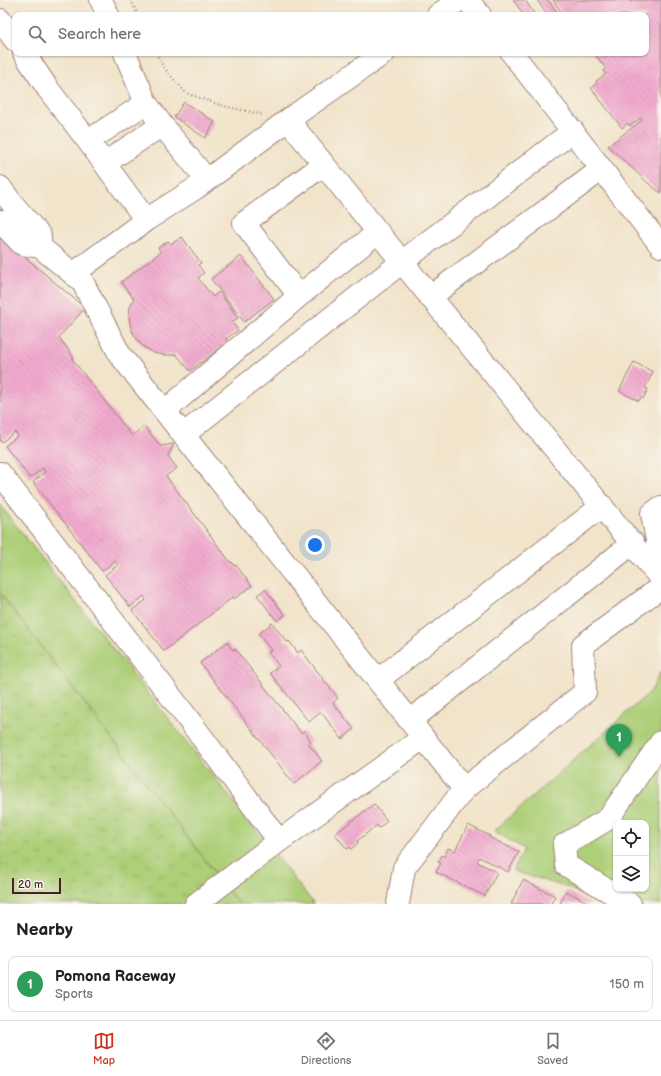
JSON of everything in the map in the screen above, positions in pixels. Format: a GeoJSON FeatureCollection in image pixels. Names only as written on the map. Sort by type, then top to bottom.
{"type":"FeatureCollection","features":[{"type":"Feature","properties":{"kind":"lane"},"geometry":{"type":"LineString","coordinates":[[101,0],[107,12]]}},
{"type":"Feature","properties":{"kind":"lane"},"geometry":{"type":"LineString","coordinates":[[442,12],[459,0]]}},
{"type":"Feature","properties":{"kind":"lane"},"geometry":{"type":"LineString","coordinates":[[467,0],[477,12]]}},
{"type":"Feature","properties":{"kind":"lane"},"geometry":{"type":"LineString","coordinates":[[0,20],[12,36]]}},
{"type":"Feature","properties":{"kind":"lane"},"geometry":{"type":"LineString","coordinates":[[26,56],[48,89],[146,220]]}},
{"type":"Feature","properties":{"kind":"lane"},"geometry":{"type":"LineString","coordinates":[[126,56],[146,103],[206,180]]}},
{"type":"Feature","properties":{"kind":"lane"},"geometry":{"type":"LineString","coordinates":[[73,274],[146,220],[206,180],[380,56]]}},
{"type":"Feature","properties":{"kind":"lane"},"geometry":{"type":"LineString","coordinates":[[514,56],[661,246]]}},
{"type":"Feature","properties":{"kind":"lane"},"geometry":{"type":"LineString","coordinates":[[88,141],[146,103]]}},
{"type":"Feature","properties":{"kind":"lane"},"geometry":{"type":"LineString","coordinates":[[288,120],[430,297],[661,579]]}},
{"type":"Feature","properties":{"kind":"lane"},"geometry":{"type":"LineString","coordinates":[[104,163],[162,125]]}},
{"type":"Feature","properties":{"kind":"lane"},"geometry":{"type":"LineString","coordinates":[[183,435],[402,262],[573,131]]}},
{"type":"Feature","properties":{"kind":"lane"},"geometry":{"type":"LineString","coordinates":[[299,296],[244,223],[323,164]]}},
{"type":"Feature","properties":{"kind":"lane"},"geometry":{"type":"LineString","coordinates":[[430,297],[602,170]]}},
{"type":"Feature","properties":{"kind":"lane"},"geometry":{"type":"LineString","coordinates":[[0,187],[40,236],[40,247]]}},
{"type":"Feature","properties":{"kind":"lane"},"geometry":{"type":"LineString","coordinates":[[0,221],[22,244],[40,247],[82,281],[120,355],[464,789]]}},
{"type":"Feature","properties":{"kind":"lane"},"geometry":{"type":"LineString","coordinates":[[165,411],[299,296],[378,232]]}},
{"type":"Feature","properties":{"kind":"lane"},"geometry":{"type":"LineString","coordinates":[[0,473],[279,841]]}},
{"type":"Feature","properties":{"kind":"lane"},"geometry":{"type":"LineString","coordinates":[[378,680],[602,506]]}},
{"type":"Feature","properties":{"kind":"lane"},"geometry":{"type":"LineString","coordinates":[[661,507],[652,514],[661,561]]}},
{"type":"Feature","properties":{"kind":"lane"},"geometry":{"type":"LineString","coordinates":[[410,721],[633,543]]}},
{"type":"Feature","properties":{"kind":"lane"},"geometry":{"type":"LineString","coordinates":[[398,904],[404,868],[464,789],[585,692],[583,645],[661,587]]}},
{"type":"Feature","properties":{"kind":"lane"},"geometry":{"type":"LineString","coordinates":[[196,904],[279,841],[423,738]]}},
{"type":"Feature","properties":{"kind":"lane"},"geometry":{"type":"LineString","coordinates":[[630,904],[566,865],[564,845],[608,819],[661,742]]}},
{"type":"Feature","properties":{"kind":"path"},"geometry":{"type":"LineString","coordinates":[[131,0],[137,12]]}},
{"type":"Feature","properties":{"kind":"path"},"geometry":{"type":"LineString","coordinates":[[158,56],[164,68],[186,93],[220,105],[288,120]]}},
{"type":"Feature","properties":{"kind":"green space"},"geometry":{"type":"Polygon","coordinates":[[[0,505],[314,904],[239,904],[0,593],[0,505]]]}},
{"type":"Feature","properties":{"kind":"green space"},"geometry":{"type":"Polygon","coordinates":[[[0,593],[239,904],[0,904],[0,593]]]}},
{"type":"Feature","properties":{"kind":"green space"},"geometry":{"type":"Polygon","coordinates":[[[661,671],[661,904],[598,904],[569,888],[513,871],[524,849],[494,831],[651,691],[661,671]]]}},
{"type":"Feature","properties":{"kind":"building"},"geometry":{"type":"Polygon","coordinates":[[[513,0],[525,0],[533,12],[522,12],[513,0]]]}},
{"type":"Feature","properties":{"kind":"building"},"geometry":{"type":"Polygon","coordinates":[[[537,0],[548,0],[557,12],[546,12],[537,0]]]}},
{"type":"Feature","properties":{"kind":"building"},"geometry":{"type":"Polygon","coordinates":[[[553,0],[629,0],[630,2],[633,0],[661,0],[661,193],[608,146],[642,120],[640,118],[630,126],[628,123],[622,128],[591,88],[597,83],[596,81],[606,74],[603,71],[606,69],[596,56],[649,56],[649,12],[562,12],[553,0]]]}},
{"type":"Feature","properties":{"kind":"building"},"geometry":{"type":"Polygon","coordinates":[[[184,102],[215,122],[205,138],[174,117],[184,102]]]}},
{"type":"Feature","properties":{"kind":"building"},"geometry":{"type":"Polygon","coordinates":[[[0,236],[85,308],[59,337],[74,358],[72,359],[132,436],[144,426],[160,446],[174,444],[168,456],[177,468],[166,476],[231,563],[232,562],[235,566],[236,565],[252,586],[234,599],[233,597],[164,651],[132,610],[146,600],[144,596],[130,607],[105,575],[118,565],[115,561],[102,571],[33,482],[45,472],[43,468],[30,478],[5,446],[18,436],[15,432],[2,442],[0,440],[0,236]]]}},
{"type":"Feature","properties":{"kind":"building"},"geometry":{"type":"Polygon","coordinates":[[[182,237],[201,263],[198,265],[204,273],[198,278],[213,297],[219,292],[238,318],[232,322],[238,330],[226,339],[228,342],[190,371],[176,354],[164,355],[154,353],[138,341],[133,333],[129,315],[130,307],[134,299],[121,282],[161,252],[158,248],[168,241],[171,244],[182,237]]]}},
{"type":"Feature","properties":{"kind":"building"},"geometry":{"type":"Polygon","coordinates":[[[241,256],[274,299],[244,322],[211,279],[241,256]]]}},
{"type":"Feature","properties":{"kind":"building"},"geometry":{"type":"Polygon","coordinates":[[[634,362],[653,372],[645,388],[648,389],[643,399],[641,397],[639,401],[619,391],[634,362]]]}},
{"type":"Feature","properties":{"kind":"building"},"geometry":{"type":"Polygon","coordinates":[[[265,589],[285,615],[277,621],[257,595],[265,589]]]}},
{"type":"Feature","properties":{"kind":"building"},"geometry":{"type":"Polygon","coordinates":[[[272,623],[298,653],[301,650],[338,698],[333,703],[354,729],[342,739],[321,712],[309,722],[270,673],[279,666],[268,652],[271,650],[258,634],[272,623]]]}},
{"type":"Feature","properties":{"kind":"building"},"geometry":{"type":"Polygon","coordinates":[[[227,642],[233,650],[235,649],[301,733],[304,731],[311,741],[308,743],[322,761],[294,784],[200,663],[227,642]]]}},
{"type":"Feature","properties":{"kind":"building"},"geometry":{"type":"Polygon","coordinates":[[[374,804],[387,821],[379,828],[377,825],[357,841],[358,843],[351,849],[350,847],[347,849],[335,834],[374,804]]]}},
{"type":"Feature","properties":{"kind":"building"},"geometry":{"type":"Polygon","coordinates":[[[468,825],[519,852],[508,872],[479,857],[477,862],[497,872],[485,896],[436,872],[441,863],[438,862],[442,855],[444,857],[448,848],[455,851],[468,825]]]}},
{"type":"Feature","properties":{"kind":"building"},"geometry":{"type":"Polygon","coordinates":[[[523,880],[555,896],[551,904],[511,904],[523,880]]]}},
{"type":"Feature","properties":{"kind":"building"},"geometry":{"type":"Polygon","coordinates":[[[566,891],[591,904],[560,904],[566,891]]]}},
{"type":"Feature","properties":{"kind":"place","name":"Pomona Raceway"},"geometry":{"type":"Point","coordinates":[619,757]}}]}
